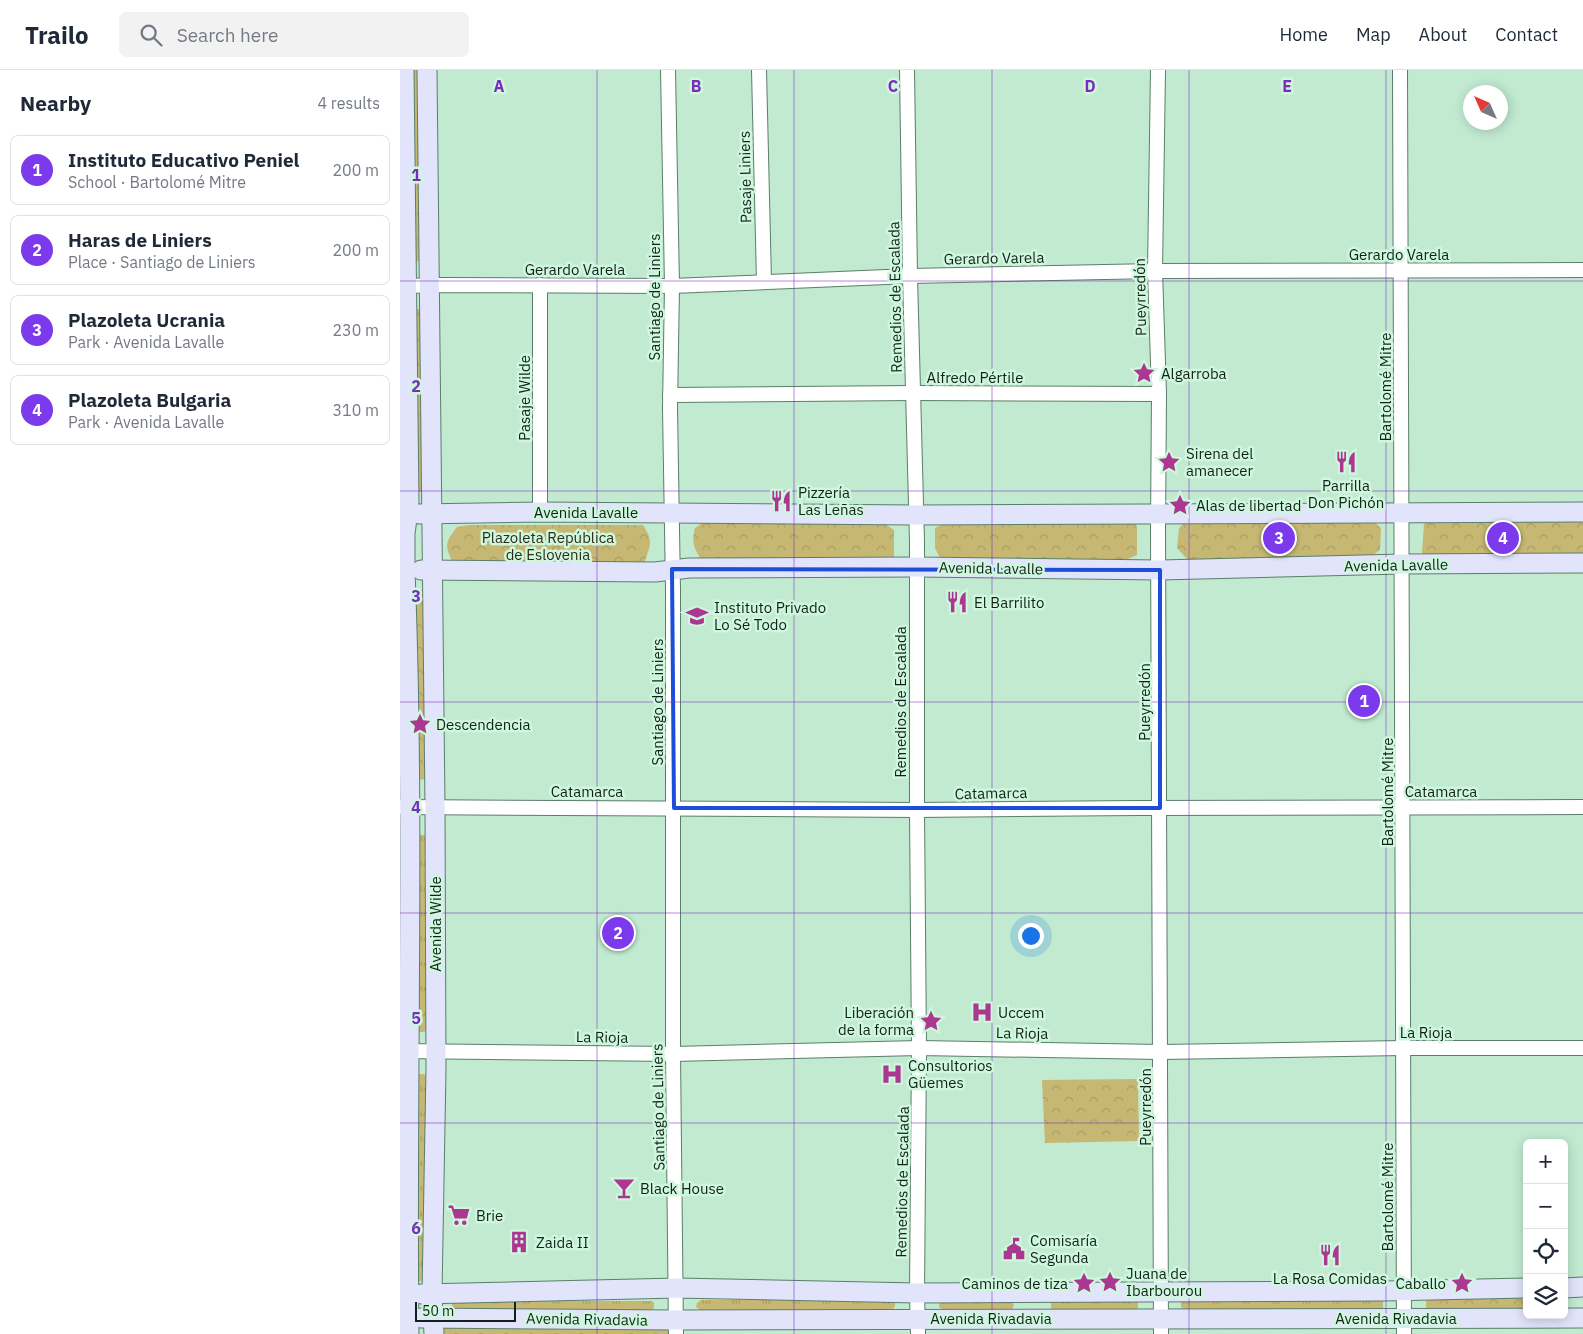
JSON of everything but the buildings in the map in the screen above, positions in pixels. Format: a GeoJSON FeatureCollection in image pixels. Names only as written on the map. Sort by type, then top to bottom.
{"type":"FeatureCollection","features":[{"type":"Feature","properties":{"kind":"main road","name":"Avenida Wilde"},"geometry":{"type":"LineString","coordinates":[[404,70],[409,502],[403,515],[405,807],[404,1294],[406,1323]]}},
{"type":"Feature","properties":{"kind":"main road","name":"Avenida Wilde"},"geometry":{"type":"LineString","coordinates":[[428,70],[435,807],[436,1051],[432,1294],[434,1326]]}},
{"type":"Feature","properties":{"kind":"main road","name":"Avenida Lavalle"},"geometry":{"type":"LineString","coordinates":[[403,515],[540,512],[916,515],[1583,512]]}},
{"type":"Feature","properties":{"kind":"main road","name":"Avenida Lavalle"},"geometry":{"type":"LineString","coordinates":[[403,570],[654,572],[672,569],[917,567],[1160,570],[1403,564],[1583,563]]}},
{"type":"Feature","properties":{"kind":"main road"},"geometry":{"type":"LineString","coordinates":[[1568,1288],[1583,1287]]}},
{"type":"Feature","properties":{"kind":"main road","name":"Avenida Rivadavia"},"geometry":{"type":"LineString","coordinates":[[404,1294],[677,1288],[917,1293],[1161,1293],[1523,1288]]}},
{"type":"Feature","properties":{"kind":"main road"},"geometry":{"type":"LineString","coordinates":[[1032,1318],[1033,1292]]}},
{"type":"Feature","properties":{"kind":"main road","name":"Avenida Rivadavia"},"geometry":{"type":"LineString","coordinates":[[406,1323],[434,1326],[918,1326],[1032,1318],[1162,1326],[1404,1326],[1583,1318]]}},
{"type":"Feature","properties":{"kind":"street","name":"Santiago de Liniers"},"geometry":{"type":"LineString","coordinates":[[668,70],[672,286],[670,395],[676,1327]]}},
{"type":"Feature","properties":{"kind":"street","name":"Pasaje Liniers"},"geometry":{"type":"LineString","coordinates":[[759,70],[764,282]]}},
{"type":"Feature","properties":{"kind":"street","name":"Remedios de Escalada"},"geometry":{"type":"LineString","coordinates":[[907,70],[917,567],[918,1326]]}},
{"type":"Feature","properties":{"kind":"street","name":"Pueyrredón"},"geometry":{"type":"LineString","coordinates":[[1158,70],[1155,271],[1159,394],[1162,1326]]}},
{"type":"Feature","properties":{"kind":"street","name":"Bartolomé Mitre"},"geometry":{"type":"LineString","coordinates":[[1400,70],[1404,1326]]}},
{"type":"Feature","properties":{"kind":"street","name":"Gerardo Varela"},"geometry":{"type":"LineString","coordinates":[[406,286],[672,286],[910,276],[1155,271],[1583,270]]}},
{"type":"Feature","properties":{"kind":"street","name":"Pasaje Wilde"},"geometry":{"type":"LineString","coordinates":[[540,285],[540,512]]}},
{"type":"Feature","properties":{"kind":"street","name":"Alfredo Pértile"},"geometry":{"type":"LineString","coordinates":[[670,395],[914,393],[1159,394]]}},
{"type":"Feature","properties":{"kind":"street","name":"Catamarca"},"geometry":{"type":"LineString","coordinates":[[405,807],[917,810],[1583,807]]}},
{"type":"Feature","properties":{"kind":"street","name":"La Rioja"},"geometry":{"type":"LineString","coordinates":[[404,1051],[673,1054],[919,1048],[1161,1052],[1403,1048],[1583,1048]]}},
{"type":"Feature","properties":{"kind":"highlighted area"},"geometry":{"type":"Polygon","coordinates":[[[672,569],[1160,570],[1160,808],[674,808],[672,569]]]}},
{"type":"Feature","properties":{"kind":"green space"},"geometry":{"type":"Polygon","coordinates":[[[412,70],[418,70],[419,261],[414,262],[412,70]]]}},
{"type":"Feature","properties":{"kind":"green space"},"geometry":{"type":"Polygon","coordinates":[[[414,309],[420,309],[422,492],[416,492],[414,309]]]}},
{"type":"Feature","properties":{"kind":"green space"},"geometry":{"type":"Polygon","coordinates":[[[1435,517],[1583,518],[1583,560],[1433,560],[1422,553],[1424,523],[1435,517]]]}},
{"type":"Feature","properties":{"kind":"green space"},"geometry":{"type":"Polygon","coordinates":[[[1371,519],[1381,528],[1380,550],[1369,558],[1188,560],[1177,548],[1179,528],[1187,520],[1371,519]]]}},
{"type":"Feature","properties":{"kind":"green space"},"geometry":{"type":"Polygon","coordinates":[[[1134,520],[1137,527],[1137,555],[1123,561],[940,558],[935,548],[935,528],[949,521],[1134,520]]]}},
{"type":"Feature","properties":{"kind":"green space"},"geometry":{"type":"Polygon","coordinates":[[[705,521],[885,524],[894,530],[894,558],[703,562],[695,549],[693,538],[695,528],[705,521]]]}},
{"type":"Feature","properties":{"kind":"green space","name":"Plazoleta República de Eslovenia"},"geometry":{"type":"Polygon","coordinates":[[[469,525],[643,525],[650,539],[650,546],[645,561],[634,567],[452,561],[447,547],[448,540],[457,527],[469,525]]]}},
{"type":"Feature","properties":{"kind":"green space"},"geometry":{"type":"Polygon","coordinates":[[[415,590],[427,590],[426,779],[417,780],[415,590]]]}},
{"type":"Feature","properties":{"kind":"green space"},"geometry":{"type":"Polygon","coordinates":[[[420,835],[426,835],[427,1030],[424,1032],[416,1030],[417,838],[420,835]]]}},
{"type":"Feature","properties":{"kind":"green space"},"geometry":{"type":"Polygon","coordinates":[[[418,1074],[426,1075],[426,1278],[422,1281],[414,1282],[416,1076],[418,1074]]]}},
{"type":"Feature","properties":{"kind":"green space"},"geometry":{"type":"Polygon","coordinates":[[[1138,1079],[1139,1141],[1045,1143],[1042,1080],[1138,1079]]]}},
{"type":"Feature","properties":{"kind":"green space"},"geometry":{"type":"Polygon","coordinates":[[[1523,1297],[1523,1309],[1429,1309],[1426,1307],[1426,1299],[1523,1297]]]}},
{"type":"Feature","properties":{"kind":"green space"},"geometry":{"type":"Polygon","coordinates":[[[1379,1298],[1383,1301],[1383,1309],[1379,1310],[1185,1310],[1181,1307],[1181,1301],[1379,1298]]]}},
{"type":"Feature","properties":{"kind":"green space"},"geometry":{"type":"Polygon","coordinates":[[[1051,1299],[1138,1301],[1138,1308],[1136,1310],[1051,1309],[1051,1299]]]}},
{"type":"Feature","properties":{"kind":"green space"},"geometry":{"type":"Polygon","coordinates":[[[701,1300],[892,1300],[895,1301],[895,1306],[893,1309],[700,1310],[696,1307],[697,1303],[701,1300]]]}},
{"type":"Feature","properties":{"kind":"green space"},"geometry":{"type":"Polygon","coordinates":[[[942,1300],[1012,1300],[1014,1306],[1012,1309],[942,1309],[939,1307],[939,1303],[942,1300]]]}},
{"type":"Feature","properties":{"kind":"green space"},"geometry":{"type":"Polygon","coordinates":[[[455,1301],[652,1301],[654,1308],[652,1310],[455,1311],[452,1308],[452,1304],[455,1301]]]}},
{"type":"Feature","properties":{"kind":"green space"},"geometry":{"type":"Polygon","coordinates":[[[663,1324],[669,1330],[669,1334],[441,1334],[441,1331],[449,1325],[663,1324]]]}},
{"type":"Feature","properties":{"kind":"place","name":"Algarroba"},"geometry":{"type":"Point","coordinates":[1144,373]}},
{"type":"Feature","properties":{"kind":"place","name":"Sirena del amanecer"},"geometry":{"type":"Point","coordinates":[1169,462]}},
{"type":"Feature","properties":{"kind":"place","name":"Parrilla Don Pichón"},"geometry":{"type":"Point","coordinates":[1346,462]}},
{"type":"Feature","properties":{"kind":"place","name":"Pizzería Las Leñas"},"geometry":{"type":"Point","coordinates":[781,501]}},
{"type":"Feature","properties":{"kind":"place","name":"Alas de libertad"},"geometry":{"type":"Point","coordinates":[1180,505]}},
{"type":"Feature","properties":{"kind":"place","name":"Plazoleta Ucrania"},"geometry":{"type":"Point","coordinates":[1279,538]}},
{"type":"Feature","properties":{"kind":"place","name":"Plazoleta Bulgaria"},"geometry":{"type":"Point","coordinates":[1503,538]}},
{"type":"Feature","properties":{"kind":"place","name":"El Barrilito"},"geometry":{"type":"Point","coordinates":[957,602]}},
{"type":"Feature","properties":{"kind":"place","name":"Instituto Privado Lo Sé Todo"},"geometry":{"type":"Point","coordinates":[697,616]}},
{"type":"Feature","properties":{"kind":"place","name":"Instituto Educativo Peniel"},"geometry":{"type":"Point","coordinates":[1364,701]}},
{"type":"Feature","properties":{"kind":"place","name":"Descendencia"},"geometry":{"type":"Point","coordinates":[420,724]}},
{"type":"Feature","properties":{"kind":"place","name":"Haras de Liniers"},"geometry":{"type":"Point","coordinates":[618,933]}},
{"type":"Feature","properties":{"kind":"place","name":"Uccem"},"geometry":{"type":"Point","coordinates":[982,1012]}},
{"type":"Feature","properties":{"kind":"place","name":"Liberación de la forma"},"geometry":{"type":"Point","coordinates":[931,1021]}},
{"type":"Feature","properties":{"kind":"place","name":"Consultorios Güemes"},"geometry":{"type":"Point","coordinates":[892,1074]}},
{"type":"Feature","properties":{"kind":"place","name":"Black House"},"geometry":{"type":"Point","coordinates":[624,1188]}},
{"type":"Feature","properties":{"kind":"place","name":"Brie"},"geometry":{"type":"Point","coordinates":[459,1215]}},
{"type":"Feature","properties":{"kind":"place","name":"Zaida II"},"geometry":{"type":"Point","coordinates":[519,1242]}},
{"type":"Feature","properties":{"kind":"place","name":"Comisaría Segunda"},"geometry":{"type":"Point","coordinates":[1014,1249]}},
{"type":"Feature","properties":{"kind":"place","name":"La Rosa Comidas"},"geometry":{"type":"Point","coordinates":[1330,1255]}},
{"type":"Feature","properties":{"kind":"place","name":"Juana de Ibarbourou"},"geometry":{"type":"Point","coordinates":[1110,1282]}},
{"type":"Feature","properties":{"kind":"place","name":"Caminos de tiza"},"geometry":{"type":"Point","coordinates":[1084,1283]}},
{"type":"Feature","properties":{"kind":"place","name":"Caballo"},"geometry":{"type":"Point","coordinates":[1462,1283]}}]}
